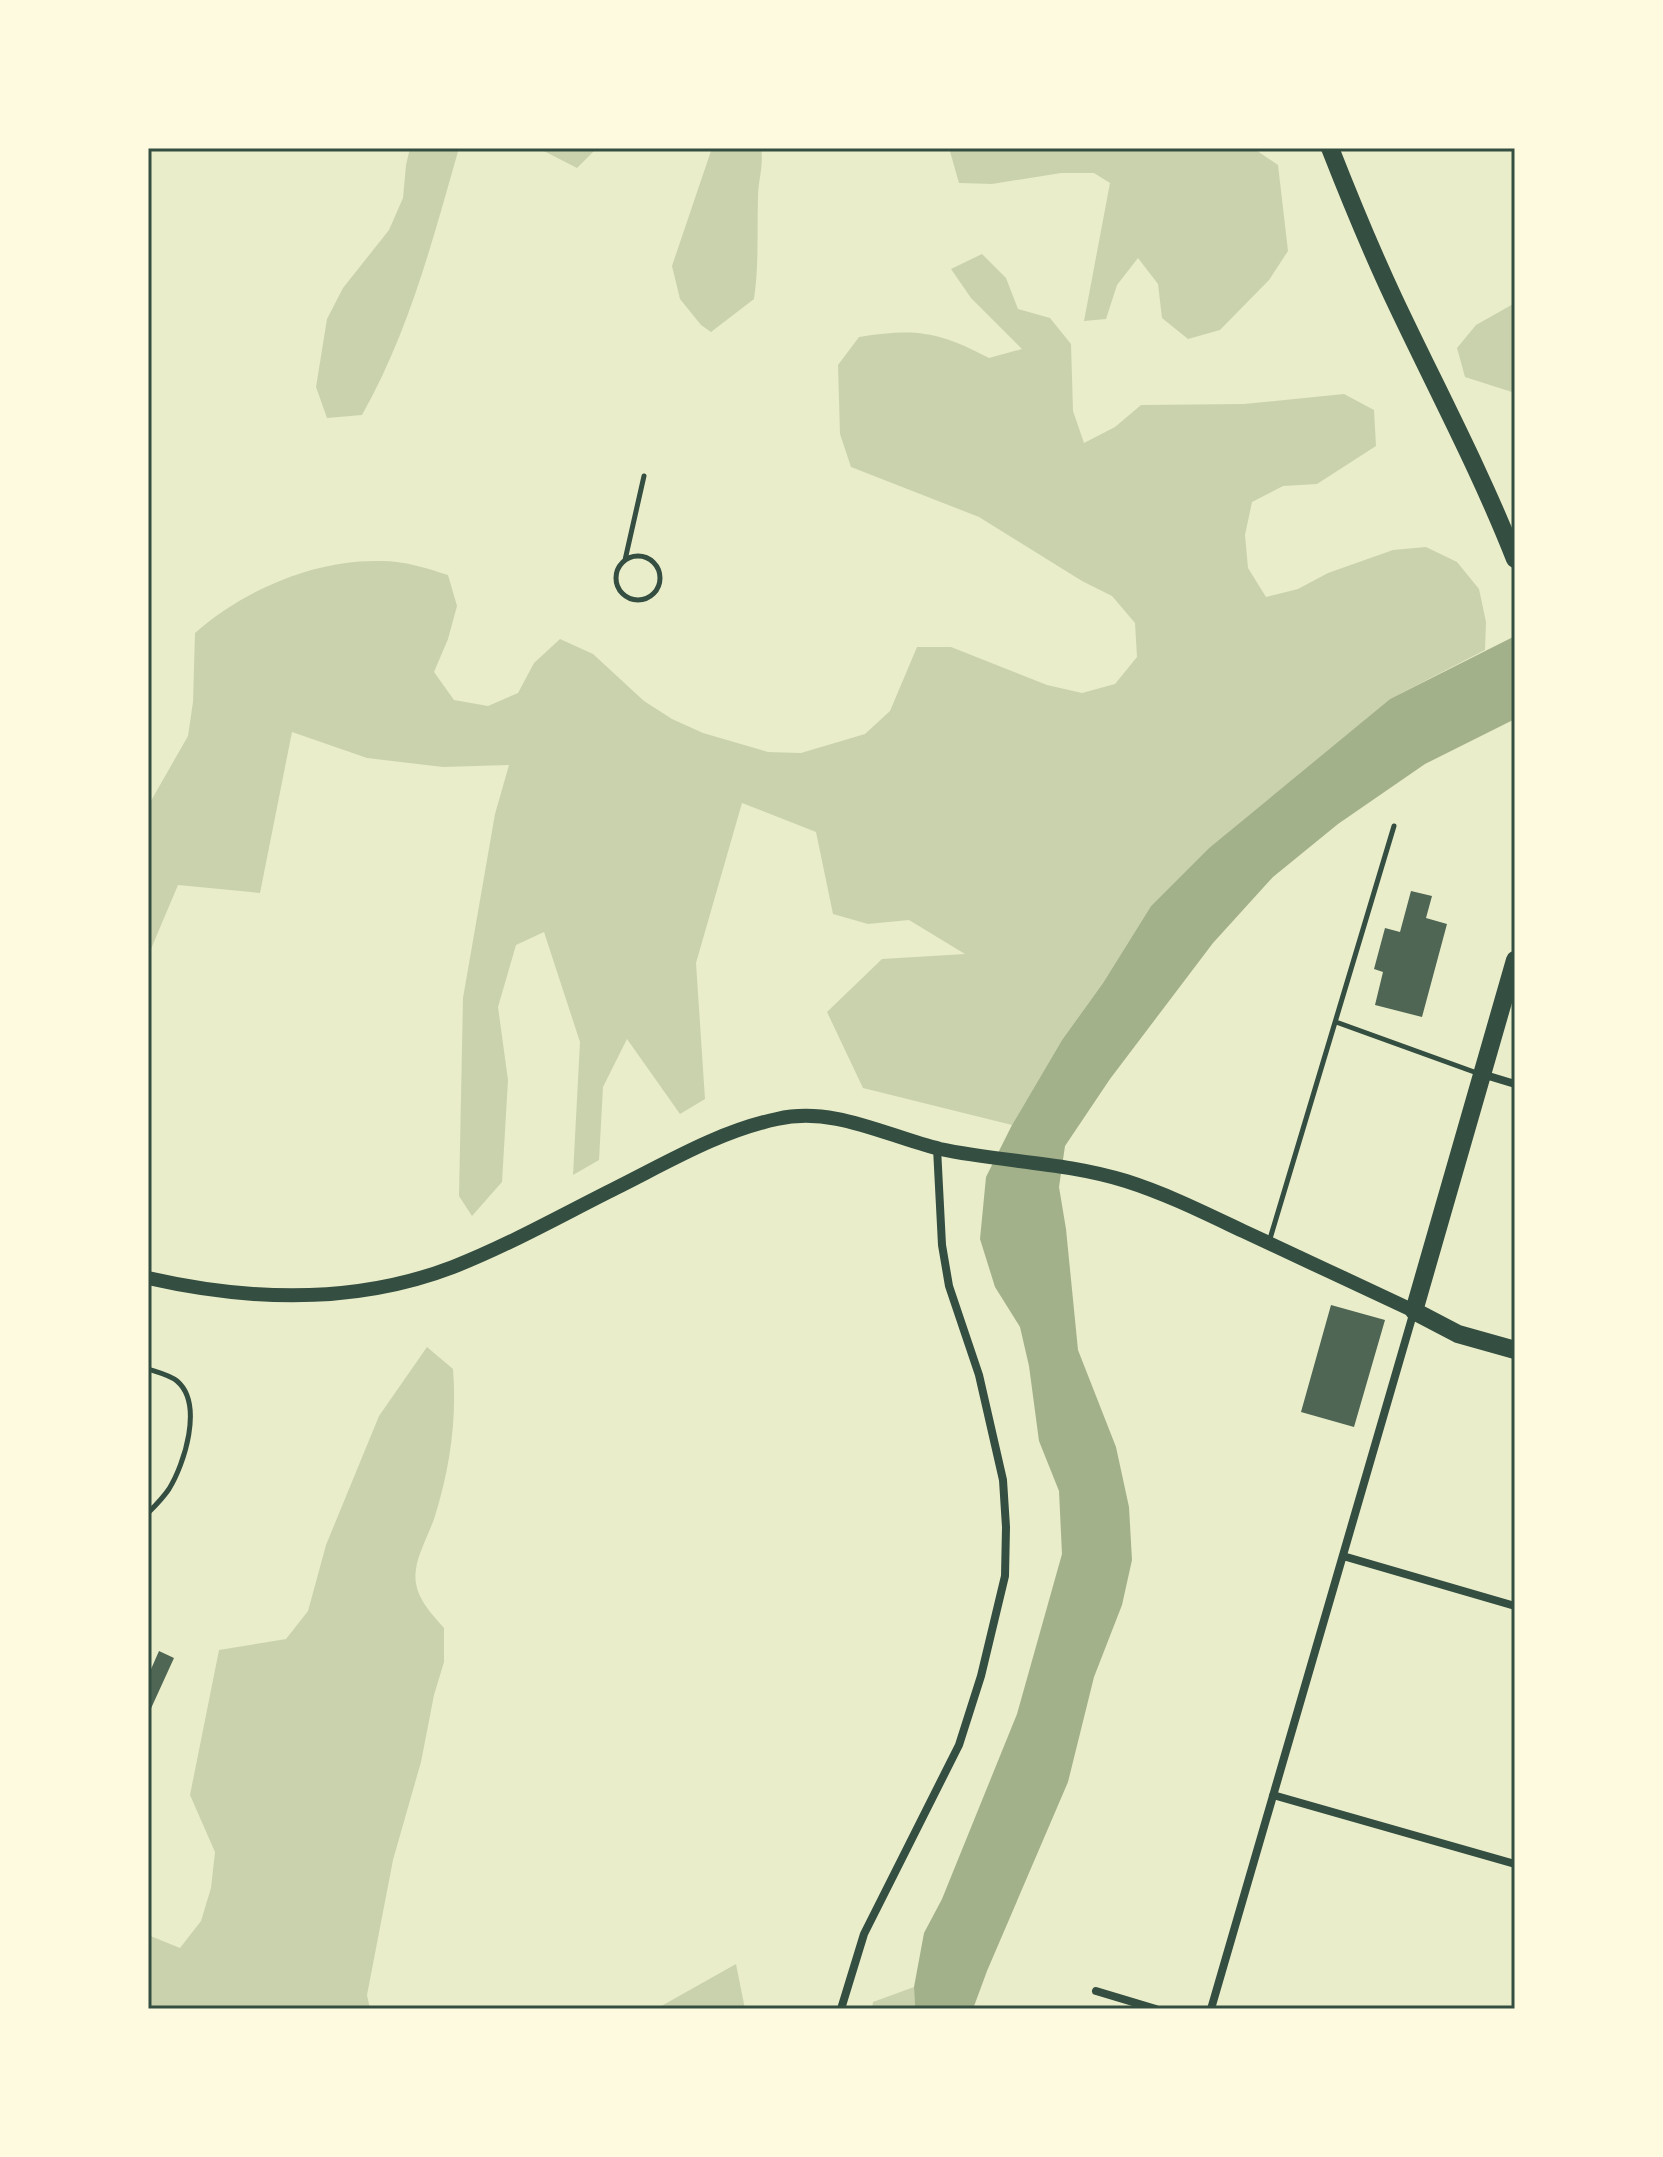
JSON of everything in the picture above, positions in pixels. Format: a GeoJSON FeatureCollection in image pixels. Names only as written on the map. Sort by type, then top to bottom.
{"type":"FeatureCollection","features":[{"type":"Feature","properties":{"kind":"main road"},"geometry":{"type":"LineString","coordinates":[[1330,148],[1394,300],[1470,452],[1515,559]]}},
{"type":"Feature","properties":{"kind":"main road"},"geometry":{"type":"LineString","coordinates":[[1515,960],[1414,1311],[1458,1334],[1515,1350]]}},
{"type":"Feature","properties":{"kind":"street"},"geometry":{"type":"LineString","coordinates":[[1482,1074],[1515,1084]]}},
{"type":"Feature","properties":{"kind":"street"},"geometry":{"type":"LineString","coordinates":[[148,1278],[243,1295],[292,1297],[349,1293],[403,1282],[451,1268],[515,1239],[708,1142],[779,1118],[810,1116],[874,1127],[937,1148],[1066,1169],[1151,1189],[1414,1311],[1211,2009]]}},
{"type":"Feature","properties":{"kind":"street"},"geometry":{"type":"LineString","coordinates":[[841,2009],[864,1934],[959,1745],[981,1676],[1005,1576],[1003,1480],[979,1375],[949,1286],[942,1245],[937,1148]]}},
{"type":"Feature","properties":{"kind":"street"},"geometry":{"type":"LineString","coordinates":[[1343,1556],[1515,1606]]}},
{"type":"Feature","properties":{"kind":"street"},"geometry":{"type":"LineString","coordinates":[[1273,1795],[1515,1864]]}},
{"type":"Feature","properties":{"kind":"street"},"geometry":{"type":"LineString","coordinates":[[1096,1991],[1156,2009]]}},
{"type":"Feature","properties":{"kind":"lane"},"geometry":{"type":"LineString","coordinates":[[625,560],[641,556],[656,565],[660,581],[651,596],[635,600],[620,591],[616,575],[625,560],[644,476]]}},
{"type":"Feature","properties":{"kind":"lane"},"geometry":{"type":"LineString","coordinates":[[1269,1243],[1394,826]]}},
{"type":"Feature","properties":{"kind":"lane"},"geometry":{"type":"LineString","coordinates":[[1336,1022],[1482,1074]]}},
{"type":"Feature","properties":{"kind":"lane"},"geometry":{"type":"LineString","coordinates":[[148,1369],[178,1382],[188,1396],[191,1416],[181,1465],[168,1490],[148,1513]]}},
{"type":"Feature","properties":{"kind":"shaded area"},"geometry":{"type":"Polygon","coordinates":[[[410,148],[459,148],[418,284],[379,383],[362,415],[327,418],[316,387],[327,319],[343,288],[389,230],[403,198],[410,148]]]}},
{"type":"Feature","properties":{"kind":"shaded area"},"geometry":{"type":"Polygon","coordinates":[[[538,148],[597,148],[577,168],[538,148]]]}},
{"type":"Feature","properties":{"kind":"shaded area"},"geometry":{"type":"Polygon","coordinates":[[[712,148],[761,148],[762,161],[754,299],[711,332],[701,325],[680,299],[672,266],[712,148]]]}},
{"type":"Feature","properties":{"kind":"shaded area"},"geometry":{"type":"Polygon","coordinates":[[[949,148],[1253,148],[1278,165],[1288,251],[1269,280],[1220,330],[1188,339],[1162,318],[1158,284],[1138,258],[1117,285],[1106,319],[1084,321],[1110,183],[1094,173],[1061,173],[992,184],[959,183],[949,148]]]}},
{"type":"Feature","properties":{"kind":"shaded area"},"geometry":{"type":"Polygon","coordinates":[[[982,254],[1006,278],[1018,309],[1050,318],[1071,344],[1073,411],[1084,443],[1115,427],[1141,405],[1244,404],[1344,394],[1374,410],[1376,446],[1317,484],[1283,486],[1252,502],[1245,535],[1248,568],[1266,597],[1298,589],[1328,573],[1393,550],[1426,547],[1457,562],[1479,589],[1486,622],[1485,650],[1390,699],[1209,848],[1151,906],[1103,983],[1062,1040],[1012,1125],[863,1088],[827,1012],[882,959],[965,954],[909,920],[868,924],[833,914],[816,832],[742,803],[696,963],[705,1099],[680,1114],[627,1039],[603,1087],[599,1160],[573,1175],[580,1042],[544,932],[516,945],[498,1007],[508,1080],[502,1182],[472,1216],[459,1196],[463,998],[495,814],[509,765],[443,767],[367,758],[292,732],[260,893],[178,885],[148,956],[148,806],[188,736],[193,702],[195,633],[235,603],[306,572],[331,565],[381,561],[423,567],[448,575],[457,606],[434,672],[454,700],[488,706],[518,693],[534,663],[560,639],[593,654],[644,701],[672,719],[703,733],[768,752],[801,753],[865,734],[890,711],[917,647],[951,647],[1047,685],[1082,693],[1115,684],[1137,657],[1135,623],[1112,596],[1082,581],[979,517],[851,467],[840,434],[838,365],[859,337],[926,334],[955,342],[989,358],[1022,349],[971,298],[951,269],[982,254]]]}},
{"type":"Feature","properties":{"kind":"shaded area"},"geometry":{"type":"Polygon","coordinates":[[[1515,303],[1515,393],[1465,377],[1457,348],[1476,325],[1515,303]]]}},
{"type":"Feature","properties":{"kind":"shaded area"},"geometry":{"type":"Polygon","coordinates":[[[1515,636],[1515,719],[1425,764],[1338,824],[1273,877],[1213,943],[1110,1079],[1065,1146],[1059,1187],[1078,1350],[1116,1447],[1129,1507],[1132,1560],[1122,1605],[1094,1677],[1068,1782],[973,2009],[915,2009],[914,1987],[924,1933],[942,1899],[1017,1714],[1062,1554],[1059,1491],[1039,1441],[1029,1366],[1020,1327],[995,1287],[980,1239],[986,1177],[1012,1125],[1062,1040],[1103,983],[1151,906],[1209,848],[1390,699],[1515,636]]]}},
{"type":"Feature","properties":{"kind":"shaded area"},"geometry":{"type":"Polygon","coordinates":[[[427,1347],[453,1369],[453,1425],[445,1480],[417,1563],[415,1578],[423,1602],[444,1628],[444,1662],[421,1762],[393,1860],[367,1995],[370,2009],[148,2009],[148,1935],[180,1948],[201,1921],[211,1888],[215,1852],[190,1795],[219,1650],[286,1639],[308,1611],[326,1545],[379,1416],[427,1347]]]}},
{"type":"Feature","properties":{"kind":"shaded area"},"geometry":{"type":"Polygon","coordinates":[[[736,1964],[745,2009],[656,2009],[736,1964]]]}},
{"type":"Feature","properties":{"kind":"shaded area"},"geometry":{"type":"Polygon","coordinates":[[[914,1987],[915,2009],[872,2009],[873,2002],[914,1987]]]}},
{"type":"Feature","properties":{"kind":"building"},"geometry":{"type":"Polygon","coordinates":[[[1411,891],[1432,896],[1426,918],[1447,924],[1422,1017],[1375,1005],[1383,972],[1374,969],[1385,928],[1400,932],[1411,891]]]}},
{"type":"Feature","properties":{"kind":"building"},"geometry":{"type":"Polygon","coordinates":[[[1331,1305],[1385,1320],[1354,1427],[1301,1412],[1331,1305]]]}},
{"type":"Feature","properties":{"kind":"building"},"geometry":{"type":"Polygon","coordinates":[[[159,1651],[174,1658],[148,1715],[148,1676],[159,1651]]]}}]}
